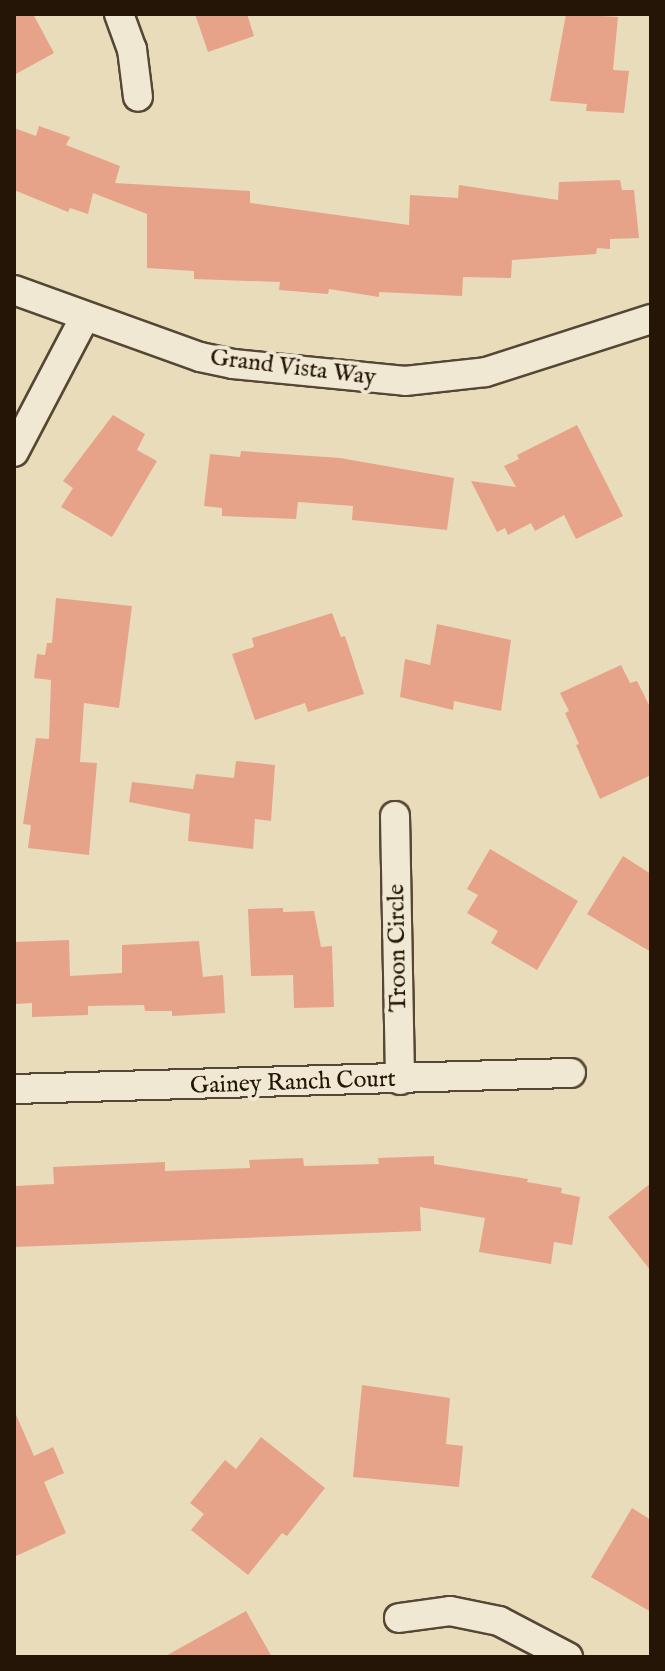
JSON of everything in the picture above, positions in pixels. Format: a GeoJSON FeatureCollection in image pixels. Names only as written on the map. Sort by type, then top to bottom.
{"type":"FeatureCollection","features":[{"type":"Feature","properties":{"kind":"street"},"geometry":{"type":"LineString","coordinates":[[119,14],[132,49],[138,97]]}},
{"type":"Feature","properties":{"kind":"street","name":"Grand Vista Way"},"geometry":{"type":"LineString","coordinates":[[14,290],[200,357],[233,364],[405,381],[449,379],[486,372],[651,319]]}},
{"type":"Feature","properties":{"kind":"street"},"geometry":{"type":"LineString","coordinates":[[14,452],[85,317]]}},
{"type":"Feature","properties":{"kind":"street","name":"Troon Circle"},"geometry":{"type":"LineString","coordinates":[[395,816],[400,1080]]}},
{"type":"Feature","properties":{"kind":"street","name":"Gainey Ranch Court"},"geometry":{"type":"LineString","coordinates":[[14,1089],[571,1073]]}},
{"type":"Feature","properties":{"kind":"street"},"geometry":{"type":"LineString","coordinates":[[399,1618],[450,1611],[499,1621],[568,1657]]}},
{"type":"Feature","properties":{"kind":"building"},"geometry":{"type":"Polygon","coordinates":[[[14,14],[33,14],[54,53],[14,75],[14,14]]]}},
{"type":"Feature","properties":{"kind":"building"},"geometry":{"type":"Polygon","coordinates":[[[195,14],[247,14],[254,36],[208,52],[195,14]]]}},
{"type":"Feature","properties":{"kind":"building"},"geometry":{"type":"Polygon","coordinates":[[[566,14],[618,17],[613,70],[629,71],[624,113],[586,111],[587,104],[550,101],[566,14]]]}},
{"type":"Feature","properties":{"kind":"building"},"geometry":{"type":"Polygon","coordinates":[[[39,126],[70,137],[66,145],[120,166],[115,183],[250,191],[250,203],[409,225],[410,195],[458,198],[459,185],[558,200],[559,182],[620,180],[622,190],[634,190],[639,238],[610,239],[610,249],[597,248],[596,254],[512,260],[511,278],[463,277],[462,296],[379,292],[379,297],[329,289],[328,294],[279,290],[280,282],[194,279],[194,271],[147,268],[147,214],[93,193],[88,214],[70,208],[68,212],[14,190],[14,128],[36,136],[39,126]]]}},
{"type":"Feature","properties":{"kind":"building"},"geometry":{"type":"Polygon","coordinates":[[[113,415],[145,434],[137,450],[157,461],[112,537],[61,507],[73,488],[63,481],[113,415]]]}},
{"type":"Feature","properties":{"kind":"building"},"geometry":{"type":"Polygon","coordinates":[[[577,425],[623,516],[576,539],[564,515],[535,531],[531,523],[508,535],[505,528],[497,532],[471,481],[516,487],[504,466],[519,459],[517,455],[577,425]]]}},
{"type":"Feature","properties":{"kind":"building"},"geometry":{"type":"Polygon","coordinates":[[[241,451],[340,458],[454,478],[447,530],[352,520],[353,506],[298,502],[296,519],[222,516],[222,508],[204,506],[210,454],[240,457],[241,451]]]}},
{"type":"Feature","properties":{"kind":"building"},"geometry":{"type":"Polygon","coordinates":[[[56,598],[132,606],[119,708],[84,703],[80,762],[97,763],[89,855],[28,848],[31,825],[23,824],[36,738],[49,739],[51,680],[34,678],[37,654],[45,655],[47,643],[52,643],[56,598]]]}},
{"type":"Feature","properties":{"kind":"building"},"geometry":{"type":"Polygon","coordinates":[[[332,613],[341,637],[345,636],[364,694],[308,712],[305,703],[255,720],[232,654],[254,647],[252,638],[332,613]]]}},
{"type":"Feature","properties":{"kind":"building"},"geometry":{"type":"Polygon","coordinates":[[[437,624],[511,640],[501,711],[454,701],[453,710],[400,697],[405,659],[430,665],[437,624]]]}},
{"type":"Feature","properties":{"kind":"building"},"geometry":{"type":"Polygon","coordinates":[[[621,665],[630,683],[637,681],[651,709],[651,775],[600,799],[576,745],[579,744],[565,713],[569,711],[560,693],[621,665]]]}},
{"type":"Feature","properties":{"kind":"building"},"geometry":{"type":"Polygon","coordinates":[[[236,761],[275,765],[271,821],[255,819],[253,849],[188,841],[190,814],[129,802],[132,782],[193,789],[196,774],[234,778],[236,761]]]}},
{"type":"Feature","properties":{"kind":"building"},"geometry":{"type":"Polygon","coordinates":[[[490,849],[578,901],[537,970],[491,943],[498,931],[467,913],[478,895],[467,889],[490,849]]]}},
{"type":"Feature","properties":{"kind":"building"},"geometry":{"type":"Polygon","coordinates":[[[623,856],[651,874],[651,952],[587,914],[623,856]]]}},
{"type":"Feature","properties":{"kind":"building"},"geometry":{"type":"Polygon","coordinates":[[[283,908],[283,912],[314,911],[321,947],[332,946],[334,1007],[294,1008],[293,975],[251,976],[248,909],[283,908]]]}},
{"type":"Feature","properties":{"kind":"building"},"geometry":{"type":"Polygon","coordinates":[[[69,940],[70,976],[122,973],[122,945],[199,941],[203,977],[223,975],[225,1013],[172,1016],[172,1011],[145,1011],[144,1005],[88,1006],[88,1015],[32,1017],[32,1003],[14,1004],[14,942],[69,940]]]}},
{"type":"Feature","properties":{"kind":"building"},"geometry":{"type":"Polygon","coordinates":[[[434,1156],[434,1164],[528,1179],[527,1182],[562,1188],[561,1193],[580,1197],[572,1245],[554,1242],[551,1264],[479,1252],[485,1218],[420,1207],[421,1231],[14,1247],[14,1186],[54,1184],[53,1167],[165,1162],[165,1171],[250,1168],[249,1160],[303,1158],[304,1166],[379,1164],[378,1158],[434,1156]]]}},
{"type":"Feature","properties":{"kind":"building"},"geometry":{"type":"Polygon","coordinates":[[[651,1183],[651,1271],[608,1217],[651,1183]]]}},
{"type":"Feature","properties":{"kind":"building"},"geometry":{"type":"Polygon","coordinates":[[[362,1385],[450,1398],[446,1444],[463,1446],[459,1487],[353,1477],[362,1385]]]}},
{"type":"Feature","properties":{"kind":"building"},"geometry":{"type":"Polygon","coordinates":[[[14,1410],[34,1456],[53,1447],[64,1473],[44,1482],[66,1533],[14,1557],[14,1410]]]}},
{"type":"Feature","properties":{"kind":"building"},"geometry":{"type":"Polygon","coordinates":[[[261,1437],[325,1488],[287,1536],[282,1533],[248,1575],[191,1530],[204,1514],[190,1503],[225,1460],[236,1469],[261,1437]]]}},
{"type":"Feature","properties":{"kind":"building"},"geometry":{"type":"Polygon","coordinates":[[[632,1508],[651,1520],[651,1612],[591,1577],[632,1508]]]}},
{"type":"Feature","properties":{"kind":"building"},"geometry":{"type":"Polygon","coordinates":[[[246,1611],[272,1657],[164,1657],[246,1611]]]}}]}
